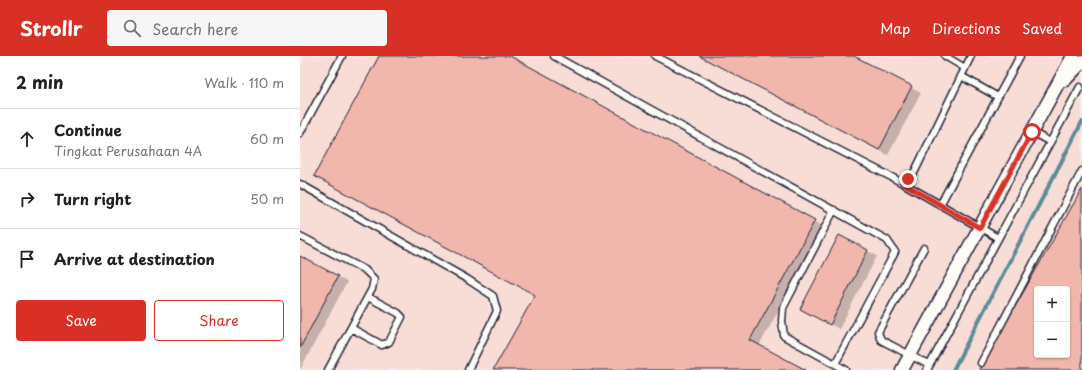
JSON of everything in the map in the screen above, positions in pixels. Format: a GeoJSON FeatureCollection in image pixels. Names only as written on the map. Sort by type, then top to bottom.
{"type":"FeatureCollection","features":[{"type":"Feature","properties":{"kind":"street"},"geometry":{"type":"LineString","coordinates":[[902,370],[1073,56]]}},
{"type":"Feature","properties":{"kind":"street"},"geometry":{"type":"LineString","coordinates":[[1049,100],[1082,62]]}},
{"type":"Feature","properties":{"kind":"lane"},"geometry":{"type":"LineString","coordinates":[[300,133],[342,56]]}},
{"type":"Feature","properties":{"kind":"lane"},"geometry":{"type":"LineString","coordinates":[[554,56],[887,240],[895,252],[835,364]]}},
{"type":"Feature","properties":{"kind":"lane"},"geometry":{"type":"LineString","coordinates":[[655,56],[901,182],[998,238]]}},
{"type":"Feature","properties":{"kind":"lane"},"geometry":{"type":"LineString","coordinates":[[945,56],[965,68]]}},
{"type":"Feature","properties":{"kind":"lane"},"geometry":{"type":"LineString","coordinates":[[901,182],[908,179],[914,171],[971,56]]}},
{"type":"Feature","properties":{"kind":"lane"},"geometry":{"type":"LineString","coordinates":[[940,205],[1020,56]]}},
{"type":"Feature","properties":{"kind":"lane"},"geometry":{"type":"LineString","coordinates":[[961,76],[998,97]]}},
{"type":"Feature","properties":{"kind":"lane"},"geometry":{"type":"LineString","coordinates":[[924,248],[878,332],[881,340],[910,355],[928,368],[1080,87]]}},
{"type":"Feature","properties":{"kind":"lane"},"geometry":{"type":"LineString","coordinates":[[1032,132],[1050,142]]}},
{"type":"Feature","properties":{"kind":"lane"},"geometry":{"type":"LineString","coordinates":[[980,363],[1082,171]]}},
{"type":"Feature","properties":{"kind":"lane"},"geometry":{"type":"LineString","coordinates":[[300,184],[467,279],[493,296],[497,311],[468,370]]}},
{"type":"Feature","properties":{"kind":"lane"},"geometry":{"type":"LineString","coordinates":[[834,210],[783,308],[782,321],[784,336],[846,370]]}},
{"type":"Feature","properties":{"kind":"lane"},"geometry":{"type":"LineString","coordinates":[[300,236],[366,270],[374,279],[372,289],[368,297],[328,370]]}},
{"type":"Feature","properties":{"kind":"lane"},"geometry":{"type":"LineString","coordinates":[[351,328],[382,346],[389,342],[402,317],[398,313],[368,297]]}},
{"type":"Feature","properties":{"kind":"shaded area"},"geometry":{"type":"Polygon","coordinates":[[[306,56],[1082,56],[1082,370],[300,370],[300,66],[306,56]]]}},
{"type":"Feature","properties":{"kind":"building"},"geometry":{"type":"Polygon","coordinates":[[[379,56],[510,56],[815,220],[750,340],[806,370],[493,370],[535,295],[314,176],[379,56]]]}},
{"type":"Feature","properties":{"kind":"building"},"geometry":{"type":"Polygon","coordinates":[[[699,56],[854,56],[912,86],[879,150],[699,56]]]}},
{"type":"Feature","properties":{"kind":"building"},"geometry":{"type":"Polygon","coordinates":[[[1082,189],[1082,370],[979,370],[1082,189]]]}},
{"type":"Feature","properties":{"kind":"building"},"geometry":{"type":"Polygon","coordinates":[[[839,235],[868,250],[830,325],[800,309],[839,235]]]}},
{"type":"Feature","properties":{"kind":"building"},"geometry":{"type":"Polygon","coordinates":[[[300,256],[338,276],[300,348],[300,256]]]}},
{"type":"Feature","properties":{"kind":"waterway"},"geometry":{"type":"LineString","coordinates":[[953,370],[1082,122]]}},
{"type":"Feature","properties":{"kind":"route"},"geometry":{"type":"LineString","coordinates":[[908,179],[901,182],[980,228],[1032,132]]}}]}
